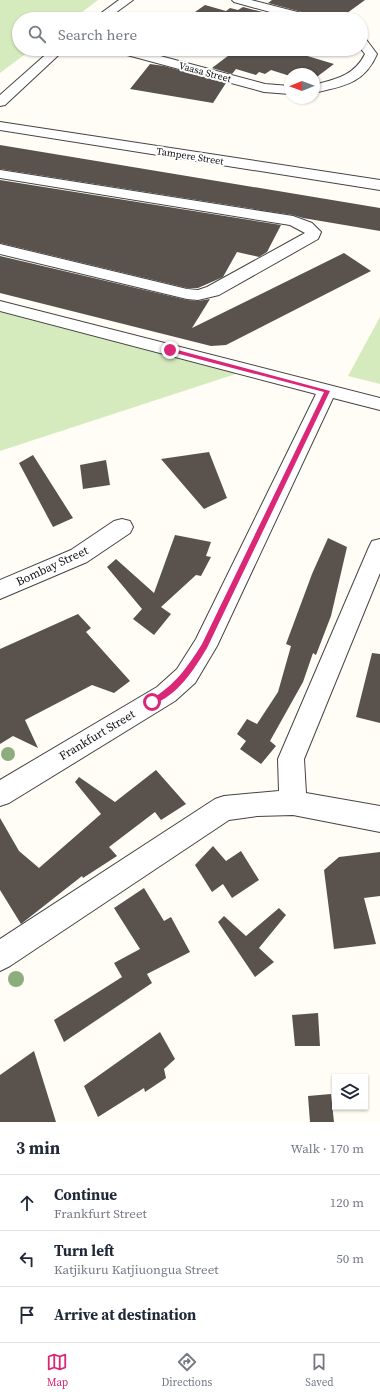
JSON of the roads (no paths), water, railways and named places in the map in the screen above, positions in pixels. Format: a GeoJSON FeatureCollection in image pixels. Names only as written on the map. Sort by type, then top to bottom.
{"type":"FeatureCollection","features":[{"type":"Feature","properties":{"kind":"street"},"geometry":{"type":"LineString","coordinates":[[109,12],[127,0]]}},
{"type":"Feature","properties":{"kind":"street"},"geometry":{"type":"LineString","coordinates":[[238,0],[283,12]]}},
{"type":"Feature","properties":{"kind":"street"},"geometry":{"type":"LineString","coordinates":[[320,87],[347,80],[365,67],[371,54],[368,50]]}},
{"type":"Feature","properties":{"kind":"street"},"geometry":{"type":"LineString","coordinates":[[0,102],[52,56]]}},
{"type":"Feature","properties":{"kind":"street","name":"Vaasa Street"},"geometry":{"type":"LineString","coordinates":[[146,56],[264,88],[284,90]]}},
{"type":"Feature","properties":{"kind":"street","name":"Tampere Street"},"geometry":{"type":"LineString","coordinates":[[0,126],[380,185]]}},
{"type":"Feature","properties":{"kind":"street"},"geometry":{"type":"LineString","coordinates":[[0,174],[292,221],[306,226],[313,232],[312,236],[219,288],[198,294],[187,294],[0,249]]}},
{"type":"Feature","properties":{"kind":"street"},"geometry":{"type":"LineString","coordinates":[[0,306],[380,404]]}},
{"type":"Feature","properties":{"kind":"street","name":"Frankfurt Street"},"geometry":{"type":"LineString","coordinates":[[0,794],[166,694],[186,676],[205,646],[327,391]]}},
{"type":"Feature","properties":{"kind":"street","name":"Bombay Street"},"geometry":{"type":"LineString","coordinates":[[0,590],[79,556],[122,527]]}},
{"type":"Feature","properties":{"kind":"street"},"geometry":{"type":"LineString","coordinates":[[293,803],[291,759],[380,547]]}},
{"type":"Feature","properties":{"kind":"street"},"geometry":{"type":"LineString","coordinates":[[0,956],[224,808],[257,804],[293,803],[380,819]]}}]}
